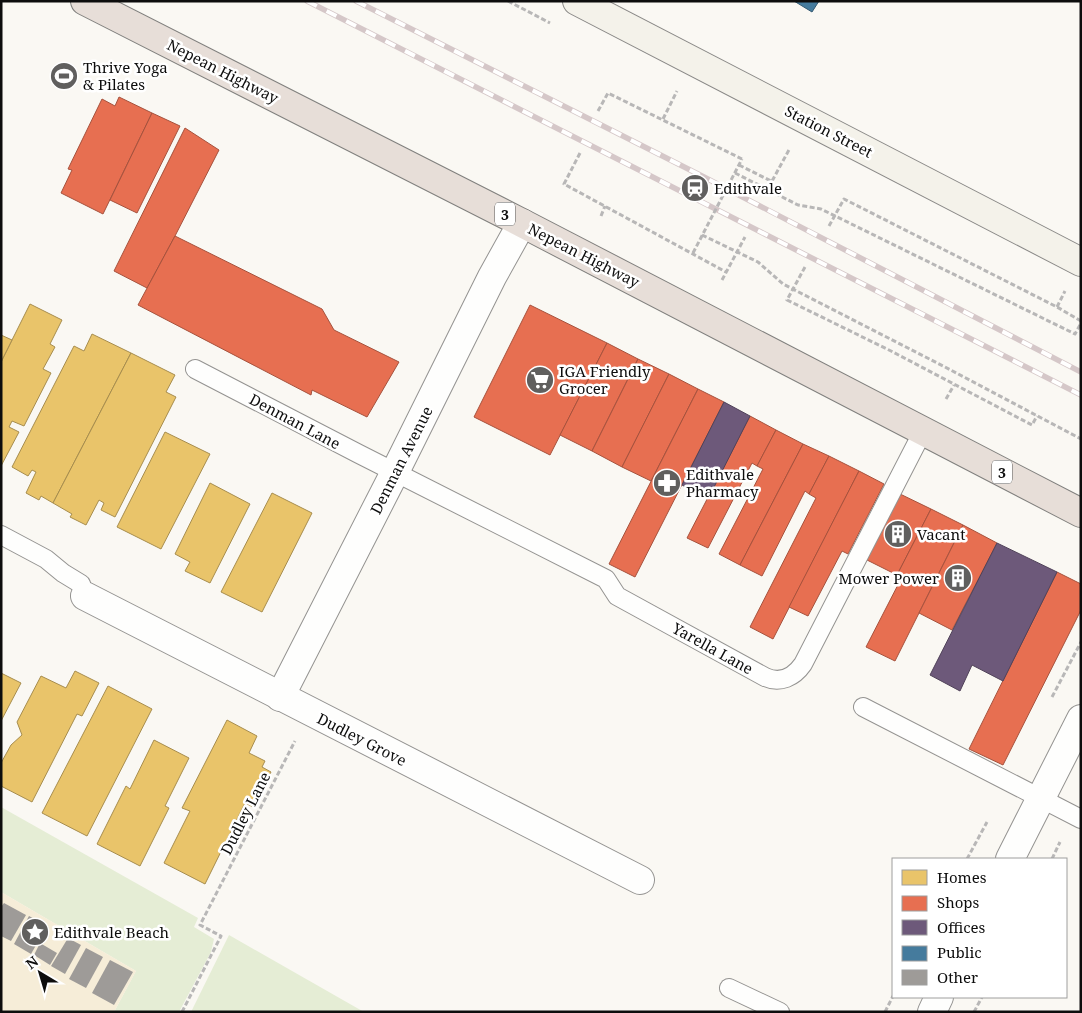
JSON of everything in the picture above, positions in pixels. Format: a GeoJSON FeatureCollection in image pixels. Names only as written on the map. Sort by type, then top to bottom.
{"type":"FeatureCollection","features":[{"type":"Feature","properties":{"kind":"highway","name":"Nepean Highway"},"geometry":{"type":"LineString","coordinates":[[85,1],[522,222],[1081,513]]}},
{"type":"Feature","properties":{"kind":"street","name":"Station Street"},"geometry":{"type":"LineString","coordinates":[[577,1],[1081,262]]}},
{"type":"Feature","properties":{"kind":"street","name":"Denman Avenue"},"geometry":{"type":"LineString","coordinates":[[280,697],[492,277],[522,222]]}},
{"type":"Feature","properties":{"kind":"street","name":"Dudley Grove"},"geometry":{"type":"LineString","coordinates":[[85,596],[640,880]]}},
{"type":"Feature","properties":{"kind":"street"},"geometry":{"type":"LineString","coordinates":[[1011,858],[1081,720]]}},
{"type":"Feature","properties":{"kind":"street"},"geometry":{"type":"LineString","coordinates":[[932,1012],[939,998]]}},
{"type":"Feature","properties":{"kind":"lane","name":"Denman Lane"},"geometry":{"type":"LineString","coordinates":[[195,369],[395,472]]}},
{"type":"Feature","properties":{"kind":"lane","name":"Yarella Lane"},"geometry":{"type":"LineString","coordinates":[[395,472],[606,578],[617,596],[765,677],[778,680],[793,674],[802,664],[923,431]]}},
{"type":"Feature","properties":{"kind":"lane"},"geometry":{"type":"LineString","coordinates":[[1,536],[46,559],[63,573],[81,584],[85,596]]}},
{"type":"Feature","properties":{"kind":"lane"},"geometry":{"type":"LineString","coordinates":[[863,707],[1081,819]]}},
{"type":"Feature","properties":{"kind":"lane"},"geometry":{"type":"LineString","coordinates":[[729,988],[780,1012]]}},
{"type":"Feature","properties":{"kind":"path"},"geometry":{"type":"LineString","coordinates":[[663,119],[678,88]]}},
{"type":"Feature","properties":{"kind":"path"},"geometry":{"type":"LineString","coordinates":[[598,111],[608,93],[742,159],[693,253]]}},
{"type":"Feature","properties":{"kind":"path"},"geometry":{"type":"LineString","coordinates":[[765,194],[791,146]]}},
{"type":"Feature","properties":{"kind":"path"},"geometry":{"type":"LineString","coordinates":[[580,153],[564,184],[726,272]]}},
{"type":"Feature","properties":{"kind":"path"},"geometry":{"type":"LineString","coordinates":[[739,165],[771,182]]}},
{"type":"Feature","properties":{"kind":"path"},"geometry":{"type":"LineString","coordinates":[[735,173],[798,205],[821,209],[1075,334],[1081,322],[1057,307],[844,200],[829,226]]}},
{"type":"Feature","properties":{"kind":"path"},"geometry":{"type":"LineString","coordinates":[[601,216],[606,206]]}},
{"type":"Feature","properties":{"kind":"path"},"geometry":{"type":"LineString","coordinates":[[702,235],[758,262],[783,284],[1081,439]]}},
{"type":"Feature","properties":{"kind":"path"},"geometry":{"type":"LineString","coordinates":[[722,280],[745,237]]}},
{"type":"Feature","properties":{"kind":"path"},"geometry":{"type":"LineString","coordinates":[[805,267],[787,300],[891,351],[1032,425],[1036,416]]}},
{"type":"Feature","properties":{"kind":"path"},"geometry":{"type":"LineString","coordinates":[[1057,307],[1067,286]]}},
{"type":"Feature","properties":{"kind":"path"},"geometry":{"type":"LineString","coordinates":[[946,399],[954,385]]}},
{"type":"Feature","properties":{"kind":"path","name":"Dudley Lane"},"geometry":{"type":"LineString","coordinates":[[182,1012],[221,936],[200,925],[292,746],[312,713]]}},
{"type":"Feature","properties":{"kind":"path"},"geometry":{"type":"LineString","coordinates":[[885,1012],[892,998]]}},
{"type":"Feature","properties":{"kind":"path"},"geometry":{"type":"LineString","coordinates":[[974,1012],[981,998]]}},
{"type":"Feature","properties":{"kind":"green space"},"geometry":{"type":"Polygon","coordinates":[[[1,807],[198,918],[194,927],[214,939],[211,952],[179,1012],[114,1012],[136,971],[1,892],[1,807]]]}},
{"type":"Feature","properties":{"kind":"green space"},"geometry":{"type":"Polygon","coordinates":[[[229,935],[364,1012],[191,1012],[229,935]]]}},
{"type":"Feature","properties":{"kind":"sand","name":"Edithvale Beach"},"geometry":{"type":"Polygon","coordinates":[[[1,892],[136,971],[114,1012],[1,1012],[1,892]]]}},
{"type":"Feature","properties":{"kind":"building: Homes"},"geometry":{"type":"Polygon","coordinates":[[[30,304],[62,320],[50,344],[55,347],[43,369],[51,373],[24,426],[12,421],[9,427],[19,432],[1,466],[1,362],[30,304]]]}},
{"type":"Feature","properties":{"kind":"building: Homes"},"geometry":{"type":"Polygon","coordinates":[[[92,334],[131,353],[53,503],[41,496],[39,500],[26,493],[36,472],[32,470],[28,476],[12,467],[74,346],[84,351],[92,334]]]}},
{"type":"Feature","properties":{"kind":"building: Homes"},"geometry":{"type":"Polygon","coordinates":[[[1,335],[12,340],[1,362],[1,335]]]}},
{"type":"Feature","properties":{"kind":"building: Homes"},"geometry":{"type":"Polygon","coordinates":[[[131,353],[175,375],[166,392],[176,397],[115,517],[101,510],[104,503],[99,500],[86,525],[70,517],[72,514],[53,503],[131,353]]]}},
{"type":"Feature","properties":{"kind":"building: Homes"},"geometry":{"type":"Polygon","coordinates":[[[165,432],[210,454],[161,549],[117,527],[165,432]]]}},
{"type":"Feature","properties":{"kind":"building: Homes"},"geometry":{"type":"Polygon","coordinates":[[[210,483],[250,504],[210,583],[185,571],[190,562],[175,554],[210,483]]]}},
{"type":"Feature","properties":{"kind":"building: Homes"},"geometry":{"type":"Polygon","coordinates":[[[272,493],[312,513],[262,612],[221,592],[272,493]]]}},
{"type":"Feature","properties":{"kind":"building: Homes"},"geometry":{"type":"Polygon","coordinates":[[[75,671],[99,683],[82,716],[77,714],[32,802],[1,786],[1,763],[11,745],[22,735],[17,722],[41,676],[66,688],[75,671]]]}},
{"type":"Feature","properties":{"kind":"building: Homes"},"geometry":{"type":"Polygon","coordinates":[[[1,673],[21,683],[1,721],[1,673]]]}},
{"type":"Feature","properties":{"kind":"building: Homes"},"geometry":{"type":"Polygon","coordinates":[[[108,686],[152,709],[87,836],[42,813],[108,686]]]}},
{"type":"Feature","properties":{"kind":"building: Homes"},"geometry":{"type":"Polygon","coordinates":[[[227,720],[257,736],[249,753],[265,761],[262,767],[271,772],[253,807],[245,803],[205,884],[164,863],[190,811],[182,808],[227,720]]]}},
{"type":"Feature","properties":{"kind":"building: Homes"},"geometry":{"type":"Polygon","coordinates":[[[154,740],[189,758],[165,806],[169,808],[140,866],[97,844],[126,786],[130,789],[154,740]]]}},
{"type":"Feature","properties":{"kind":"building: Shops"},"geometry":{"type":"Polygon","coordinates":[[[119,97],[152,113],[103,214],[61,193],[72,170],[68,169],[102,99],[115,106],[119,97]]]}},
{"type":"Feature","properties":{"kind":"building: Shops"},"geometry":{"type":"Polygon","coordinates":[[[152,113],[180,126],[137,213],[110,200],[152,113]]]}},
{"type":"Feature","properties":{"kind":"building: Shops"},"geometry":{"type":"Polygon","coordinates":[[[185,128],[219,150],[147,288],[114,271],[185,128]]]}},
{"type":"Feature","properties":{"kind":"building: Shops"},"geometry":{"type":"Polygon","coordinates":[[[175,236],[322,309],[334,330],[399,362],[367,417],[312,390],[311,395],[138,305],[175,236]]]}},
{"type":"Feature","properties":{"kind":"building: Shops","name":"IGA Friendly Grocer"},"geometry":{"type":"Polygon","coordinates":[[[530,305],[607,343],[550,455],[474,417],[530,305]]]}},
{"type":"Feature","properties":{"kind":"building: Shops"},"geometry":{"type":"Polygon","coordinates":[[[607,343],[638,359],[592,451],[560,435],[607,343]]]}},
{"type":"Feature","properties":{"kind":"building: Shops"},"geometry":{"type":"Polygon","coordinates":[[[638,359],[669,374],[622,467],[592,451],[638,359]]]}},
{"type":"Feature","properties":{"kind":"building: Shops"},"geometry":{"type":"Polygon","coordinates":[[[669,374],[698,389],[651,481],[622,467],[669,374]]]}},
{"type":"Feature","properties":{"kind":"building: Shops","name":"Edithvale Pharmacy"},"geometry":{"type":"Polygon","coordinates":[[[698,389],[724,402],[635,577],[609,564],[698,389]]]}},
{"type":"Feature","properties":{"kind":"building: Shops"},"geometry":{"type":"Polygon","coordinates":[[[750,416],[776,430],[757,466],[752,463],[708,548],[687,538],[750,416]]]}},
{"type":"Feature","properties":{"kind":"building: Shops"},"geometry":{"type":"Polygon","coordinates":[[[776,430],[803,444],[740,565],[719,554],[763,469],[757,466],[776,430]]]}},
{"type":"Feature","properties":{"kind":"building: Shops"},"geometry":{"type":"Polygon","coordinates":[[[803,444],[829,456],[809,494],[805,491],[762,576],[740,565],[803,444]]]}},
{"type":"Feature","properties":{"kind":"building: Shops"},"geometry":{"type":"Polygon","coordinates":[[[829,456],[859,471],[773,639],[750,627],[816,498],[809,494],[829,456]]]}},
{"type":"Feature","properties":{"kind":"building: Shops"},"geometry":{"type":"Polygon","coordinates":[[[859,471],[884,484],[848,554],[842,551],[808,616],[789,607],[859,471]]]}},
{"type":"Feature","properties":{"kind":"building: Shops","name":"Vacant"},"geometry":{"type":"Polygon","coordinates":[[[898,493],[931,509],[897,575],[865,559],[898,493]]]}},
{"type":"Feature","properties":{"kind":"building: Shops"},"geometry":{"type":"Polygon","coordinates":[[[931,509],[963,525],[895,661],[866,647],[902,577],[897,575],[931,509]]]}},
{"type":"Feature","properties":{"kind":"building: Shops","name":"Mower Power"},"geometry":{"type":"Polygon","coordinates":[[[963,525],[997,543],[952,630],[919,613],[963,525]]]}},
{"type":"Feature","properties":{"kind":"building: Shops"},"geometry":{"type":"Polygon","coordinates":[[[1057,572],[1081,584],[1081,610],[1003,765],[969,749],[1057,572]]]}},
{"type":"Feature","properties":{"kind":"building: Offices"},"geometry":{"type":"Polygon","coordinates":[[[724,402],[750,416],[708,499],[682,485],[724,402]]]}},
{"type":"Feature","properties":{"kind":"building: Offices"},"geometry":{"type":"Polygon","coordinates":[[[997,543],[1057,572],[1003,681],[972,665],[960,691],[930,675],[997,543]]]}},
{"type":"Feature","properties":{"kind":"building: Public"},"geometry":{"type":"Polygon","coordinates":[[[794,1],[819,1],[812,12],[794,1]]]}},
{"type":"Feature","properties":{"kind":"building: Other"},"geometry":{"type":"Polygon","coordinates":[[[4,903],[26,915],[11,941],[1,936],[1,907],[4,903]]]}},
{"type":"Feature","properties":{"kind":"building: Other"},"geometry":{"type":"Polygon","coordinates":[[[29,916],[47,926],[31,954],[14,944],[29,916]]]}},
{"type":"Feature","properties":{"kind":"building: Other"},"geometry":{"type":"Polygon","coordinates":[[[68,938],[81,945],[65,974],[51,966],[68,938]]]}},
{"type":"Feature","properties":{"kind":"building: Other"},"geometry":{"type":"Polygon","coordinates":[[[40,943],[57,953],[50,965],[34,955],[40,943]]]}},
{"type":"Feature","properties":{"kind":"building: Other"},"geometry":{"type":"Polygon","coordinates":[[[86,948],[103,957],[86,988],[69,979],[86,948]]]}},
{"type":"Feature","properties":{"kind":"building: Other"},"geometry":{"type":"Polygon","coordinates":[[[110,960],[133,972],[114,1005],[92,993],[110,960]]]}},
{"type":"Feature","properties":{"kind":"railway"},"geometry":{"type":"LineString","coordinates":[[307,1],[1081,395]]}},
{"type":"Feature","properties":{"kind":"railway"},"geometry":{"type":"LineString","coordinates":[[356,1],[704,177],[1081,372]]}},
{"type":"Feature","properties":{"kind":"place","name":"Thrive Yoga & Pilates"},"geometry":{"type":"Point","coordinates":[64,76]}},
{"type":"Feature","properties":{"kind":"place","name":"Edithvale"},"geometry":{"type":"Point","coordinates":[695,188]}},
{"type":"Feature","properties":{"kind":"place","name":"IGA Friendly Grocer"},"geometry":{"type":"Point","coordinates":[540,380]}},
{"type":"Feature","properties":{"kind":"place","name":"Edithvale Pharmacy"},"geometry":{"type":"Point","coordinates":[667,483]}},
{"type":"Feature","properties":{"kind":"place","name":"Vacant"},"geometry":{"type":"Point","coordinates":[898,534]}},
{"type":"Feature","properties":{"kind":"place","name":"Mower Power"},"geometry":{"type":"Point","coordinates":[958,578]}},
{"type":"Feature","properties":{"kind":"place","name":"Edithvale Beach"},"geometry":{"type":"Point","coordinates":[35,932]}}]}
